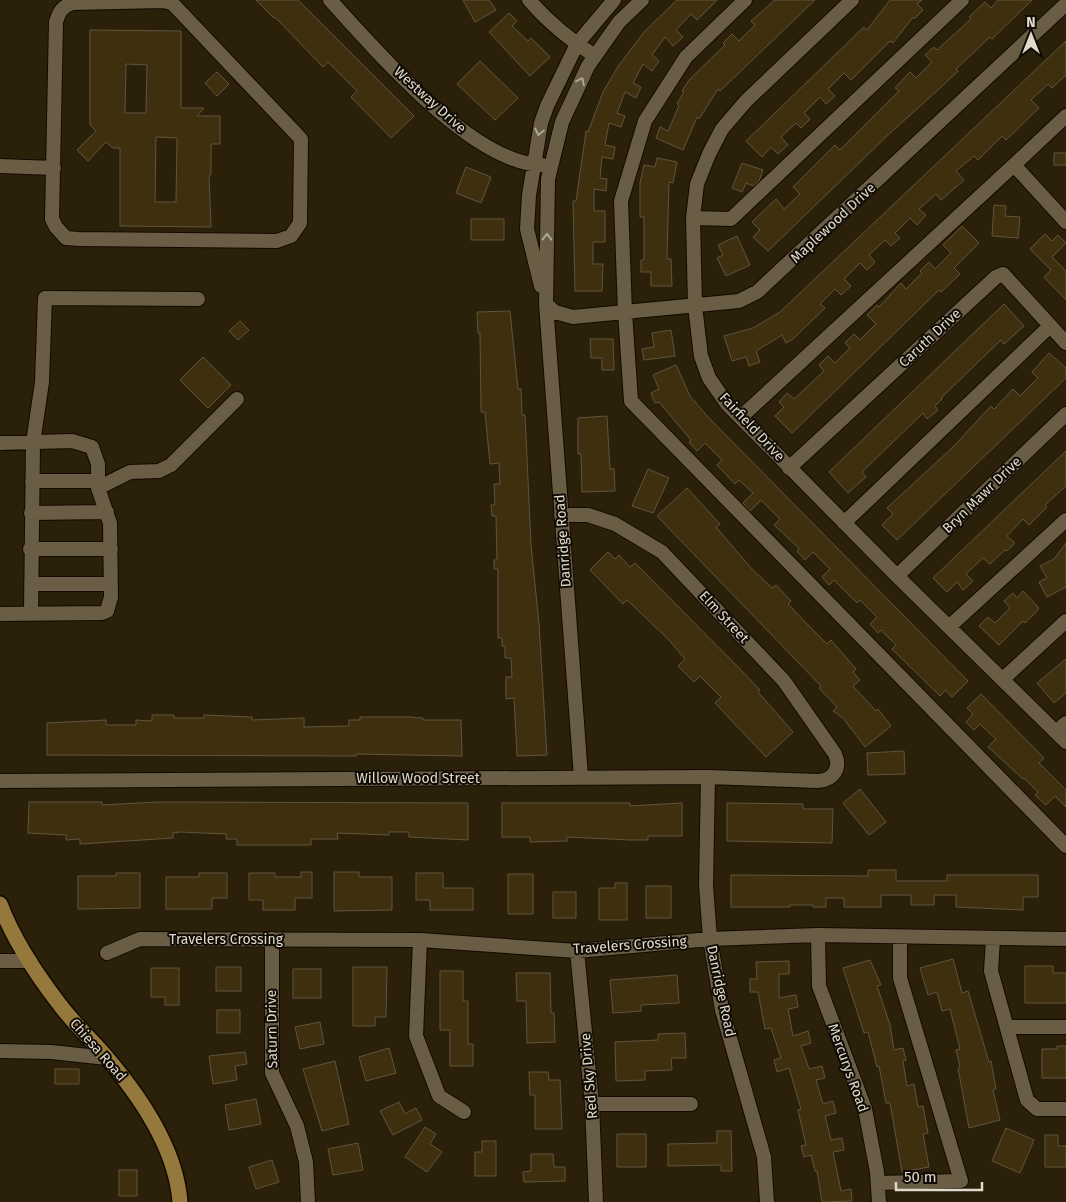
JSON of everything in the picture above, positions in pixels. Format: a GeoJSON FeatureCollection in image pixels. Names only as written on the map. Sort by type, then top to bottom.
{"type":"FeatureCollection","features":[{"type":"Feature","properties":{"kind":"main road","name":"Chiesa Road"},"geometry":{"type":"LineString","coordinates":[[0,904],[11,932],[60,1006],[107,1058],[151,1118],[175,1171],[180,1202]]}},
{"type":"Feature","properties":{"kind":"street","name":"Westway Drive"},"geometry":{"type":"LineString","coordinates":[[330,0],[417,92],[472,139],[496,151],[533,165],[551,166]]}},
{"type":"Feature","properties":{"kind":"street"},"geometry":{"type":"LineString","coordinates":[[529,0],[542,15],[577,44],[595,56]]}},
{"type":"Feature","properties":{"kind":"street","name":"Danridge Road"},"geometry":{"type":"LineString","coordinates":[[546,304],[527,229],[533,165],[541,123],[547,106],[577,44],[614,0]]}},
{"type":"Feature","properties":{"kind":"street","name":"Danridge Road"},"geometry":{"type":"LineString","coordinates":[[581,777],[546,304],[548,179],[562,122],[588,66],[618,22],[642,0]]}},
{"type":"Feature","properties":{"kind":"street"},"geometry":{"type":"LineString","coordinates":[[745,0],[686,57],[645,121],[621,201],[625,312],[631,401],[1066,846]]}},
{"type":"Feature","properties":{"kind":"street","name":"Fairfield Drive"},"geometry":{"type":"LineString","coordinates":[[852,0],[746,101],[722,129],[709,154],[697,184],[693,218],[695,306],[701,356],[709,378],[727,404],[1003,680],[1063,732]]}},
{"type":"Feature","properties":{"kind":"street"},"geometry":{"type":"LineString","coordinates":[[693,218],[731,219],[962,0]]}},
{"type":"Feature","properties":{"kind":"street"},"geometry":{"type":"LineString","coordinates":[[162,1],[172,3],[301,139],[300,223],[291,236],[277,241],[66,238],[56,227],[52,219],[54,168],[56,22],[59,12],[65,6],[72,3],[162,1]]}},
{"type":"Feature","properties":{"kind":"street","name":"Maplewood Drive"},"geometry":{"type":"LineString","coordinates":[[546,304],[555,312],[573,317],[739,301],[757,292],[770,282],[1066,4]]}},
{"type":"Feature","properties":{"kind":"street"},"geometry":{"type":"LineString","coordinates":[[741,417],[1066,116]]}},
{"type":"Feature","properties":{"kind":"street"},"geometry":{"type":"LineString","coordinates":[[1014,165],[1066,222]]}},
{"type":"Feature","properties":{"kind":"street"},"geometry":{"type":"LineString","coordinates":[[0,166],[54,168]]}},
{"type":"Feature","properties":{"kind":"street","name":"Caruth Drive"},"geometry":{"type":"LineString","coordinates":[[789,468],[996,276],[1003,274],[1066,344]]}},
{"type":"Feature","properties":{"kind":"street"},"geometry":{"type":"LineString","coordinates":[[31,614],[30,549],[33,443],[42,382],[45,298],[198,299]]}},
{"type":"Feature","properties":{"kind":"street"},"geometry":{"type":"LineString","coordinates":[[844,523],[1050,326]]}},
{"type":"Feature","properties":{"kind":"street"},"geometry":{"type":"LineString","coordinates":[[32,481],[98,484],[130,472],[159,471],[171,465],[237,399]]}},
{"type":"Feature","properties":{"kind":"street","name":"Bryn Mawr Drive"},"geometry":{"type":"LineString","coordinates":[[897,576],[1066,414]]}},
{"type":"Feature","properties":{"kind":"street"},"geometry":{"type":"LineString","coordinates":[[0,443],[72,441],[84,443],[92,447],[98,464],[98,484],[110,523],[111,549],[110,606],[107,611],[102,613],[0,614]]}},
{"type":"Feature","properties":{"kind":"street"},"geometry":{"type":"LineString","coordinates":[[31,513],[107,512]]}},
{"type":"Feature","properties":{"kind":"street","name":"Elm Street"},"geometry":{"type":"LineString","coordinates":[[561,515],[588,515],[615,524],[662,552],[784,681],[836,754],[838,765],[833,775]]}},
{"type":"Feature","properties":{"kind":"street"},"geometry":{"type":"LineString","coordinates":[[950,626],[1066,520]]}},
{"type":"Feature","properties":{"kind":"street"},"geometry":{"type":"LineString","coordinates":[[30,549],[111,549]]}},
{"type":"Feature","properties":{"kind":"street"},"geometry":{"type":"LineString","coordinates":[[31,584],[111,584]]}},
{"type":"Feature","properties":{"kind":"street"},"geometry":{"type":"LineString","coordinates":[[1003,680],[1066,621]]}},
{"type":"Feature","properties":{"kind":"street","name":"Willow Wood Street"},"geometry":{"type":"LineString","coordinates":[[0,781],[708,777],[818,781],[833,775]]}},
{"type":"Feature","properties":{"kind":"street","name":"Danridge Road"},"geometry":{"type":"LineString","coordinates":[[708,777],[706,885],[710,939],[722,1010],[764,1158],[767,1202]]}},
{"type":"Feature","properties":{"kind":"street","name":"Travelers Crossing"},"geometry":{"type":"LineString","coordinates":[[107,953],[140,939],[420,940],[577,951],[710,939],[818,935],[1066,939]]}},
{"type":"Feature","properties":{"kind":"street","name":"Mercurys Road"},"geometry":{"type":"LineString","coordinates":[[818,935],[819,986],[864,1109],[878,1183],[879,1202]]}},
{"type":"Feature","properties":{"kind":"street"},"geometry":{"type":"LineString","coordinates":[[878,1183],[961,1181],[900,978],[900,937]]}},
{"type":"Feature","properties":{"kind":"street","name":"Saturn Drive"},"geometry":{"type":"LineString","coordinates":[[272,939],[272,1073],[297,1126],[306,1162],[308,1202]]}},
{"type":"Feature","properties":{"kind":"street"},"geometry":{"type":"LineString","coordinates":[[993,939],[991,971],[1027,1100],[1037,1109],[1066,1109]]}},
{"type":"Feature","properties":{"kind":"street"},"geometry":{"type":"LineString","coordinates":[[420,940],[416,1036],[439,1096],[464,1112]]}},
{"type":"Feature","properties":{"kind":"street","name":"Red Sky Drive"},"geometry":{"type":"LineString","coordinates":[[577,951],[592,1104],[596,1202]]}},
{"type":"Feature","properties":{"kind":"street"},"geometry":{"type":"LineString","coordinates":[[0,962],[30,962]]}},
{"type":"Feature","properties":{"kind":"street"},"geometry":{"type":"LineString","coordinates":[[1007,1027],[1066,1027]]}},
{"type":"Feature","properties":{"kind":"street"},"geometry":{"type":"LineString","coordinates":[[0,1051],[51,1052],[107,1058]]}},
{"type":"Feature","properties":{"kind":"street"},"geometry":{"type":"LineString","coordinates":[[592,1104],[692,1104]]}},
{"type":"Feature","properties":{"kind":"building"},"geometry":{"type":"Polygon","coordinates":[[[256,0],[298,0],[414,116],[391,138],[351,97],[357,91],[328,62],[323,67],[256,0]]]}},
{"type":"Feature","properties":{"kind":"building"},"geometry":{"type":"Polygon","coordinates":[[[463,0],[489,0],[496,10],[475,22],[463,0]]]}},
{"type":"Feature","properties":{"kind":"building"},"geometry":{"type":"Polygon","coordinates":[[[677,0],[717,0],[697,20],[691,14],[676,30],[683,37],[673,46],[665,37],[652,55],[659,61],[652,71],[643,64],[633,83],[641,87],[636,98],[625,92],[617,113],[625,116],[621,127],[609,123],[605,145],[615,147],[613,159],[602,157],[600,178],[607,179],[606,191],[594,189],[594,211],[605,211],[605,242],[593,242],[593,264],[603,264],[602,291],[575,291],[573,201],[576,201],[586,131],[588,132],[603,92],[619,65],[645,31],[677,0]]]}},
{"type":"Feature","properties":{"kind":"building"},"geometry":{"type":"Polygon","coordinates":[[[775,0],[815,0],[720,91],[718,89],[699,119],[697,117],[683,150],[656,138],[660,127],[668,131],[679,106],[677,104],[684,92],[682,91],[689,80],[725,45],[723,43],[732,34],[739,41],[755,25],[751,21],[775,0]]]}},
{"type":"Feature","properties":{"kind":"building"},"geometry":{"type":"Polygon","coordinates":[[[890,0],[922,0],[917,4],[923,10],[914,19],[913,17],[893,43],[890,41],[851,80],[844,73],[828,89],[835,96],[826,104],[820,97],[804,113],[810,119],[801,128],[796,123],[781,137],[788,145],[778,154],[771,147],[762,157],[746,141],[864,27],[867,30],[890,0]]]}},
{"type":"Feature","properties":{"kind":"building"},"geometry":{"type":"Polygon","coordinates":[[[998,0],[1032,0],[992,39],[990,37],[956,69],[958,71],[888,135],[768,251],[753,237],[760,230],[752,222],[776,199],[784,209],[800,194],[793,187],[835,145],[840,150],[899,91],[895,88],[910,72],[916,78],[932,62],[925,55],[934,47],[937,50],[971,19],[969,17],[985,2],[991,8],[998,0]]]}},
{"type":"Feature","properties":{"kind":"building"},"geometry":{"type":"Polygon","coordinates":[[[509,13],[517,21],[512,26],[528,41],[531,38],[550,57],[530,76],[489,32],[509,13]]]}},
{"type":"Feature","properties":{"kind":"building"},"geometry":{"type":"Polygon","coordinates":[[[90,30],[181,31],[181,108],[204,108],[197,116],[220,116],[220,144],[211,144],[211,174],[209,176],[211,227],[120,226],[120,148],[113,148],[106,142],[88,161],[77,150],[96,131],[90,125],[90,30]],[[126,64],[125,113],[146,113],[147,65],[126,64]],[[156,137],[155,202],[176,202],[177,138],[156,137]]]}},
{"type":"Feature","properties":{"kind":"building"},"geometry":{"type":"Polygon","coordinates":[[[1066,41],[1066,75],[1052,88],[1048,84],[1031,100],[1039,108],[1006,140],[1002,136],[978,160],[974,156],[956,171],[964,180],[941,200],[936,194],[919,209],[926,215],[917,225],[910,218],[895,233],[900,238],[891,246],[885,240],[869,255],[875,262],[867,270],[860,263],[844,279],[851,286],[841,295],[835,289],[820,304],[825,308],[793,339],[786,343],[782,335],[756,351],[760,362],[749,366],[746,357],[732,361],[724,336],[753,328],[780,312],[1066,41]]]}},
{"type":"Feature","properties":{"kind":"building"},"geometry":{"type":"Polygon","coordinates":[[[480,61],[518,98],[495,120],[457,84],[480,61]]]}},
{"type":"Feature","properties":{"kind":"building"},"geometry":{"type":"Polygon","coordinates":[[[217,72],[229,84],[217,96],[205,83],[217,72]]]}},
{"type":"Feature","properties":{"kind":"building"},"geometry":{"type":"Polygon","coordinates":[[[1054,153],[1066,153],[1066,165],[1054,165],[1054,153]]]}},
{"type":"Feature","properties":{"kind":"building"},"geometry":{"type":"Polygon","coordinates":[[[657,158],[677,162],[673,183],[669,182],[667,259],[671,259],[672,286],[651,286],[651,272],[641,272],[641,260],[644,260],[644,217],[640,217],[640,183],[644,165],[655,167],[657,158]]]}},
{"type":"Feature","properties":{"kind":"building"},"geometry":{"type":"Polygon","coordinates":[[[742,163],[763,170],[759,181],[753,186],[746,183],[742,192],[732,188],[742,163]]]}},
{"type":"Feature","properties":{"kind":"building"},"geometry":{"type":"Polygon","coordinates":[[[466,167],[491,177],[481,203],[456,193],[466,167]]]}},
{"type":"Feature","properties":{"kind":"building"},"geometry":{"type":"Polygon","coordinates":[[[994,205],[1006,206],[1005,216],[1020,217],[1018,238],[992,236],[994,205]]]}},
{"type":"Feature","properties":{"kind":"building"},"geometry":{"type":"Polygon","coordinates":[[[471,219],[504,219],[504,240],[471,240],[471,219]]]}},
{"type":"Feature","properties":{"kind":"building"},"geometry":{"type":"Polygon","coordinates":[[[962,226],[979,243],[954,268],[960,274],[941,292],[939,290],[792,433],[775,416],[784,407],[779,402],[787,393],[794,399],[824,371],[819,365],[828,356],[835,363],[850,348],[845,343],[854,334],[860,340],[876,324],[867,315],[877,305],[879,307],[901,283],[906,289],[922,273],[920,271],[929,262],[935,269],[951,253],[943,245],[962,226]]]}},
{"type":"Feature","properties":{"kind":"building"},"geometry":{"type":"Polygon","coordinates":[[[1045,234],[1052,241],[1058,235],[1066,243],[1052,257],[1066,271],[1066,300],[1044,277],[1051,270],[1030,249],[1045,234]]]}},
{"type":"Feature","properties":{"kind":"building"},"geometry":{"type":"Polygon","coordinates":[[[737,236],[750,265],[726,276],[717,258],[723,255],[718,245],[737,236]]]}},
{"type":"Feature","properties":{"kind":"building"},"geometry":{"type":"Polygon","coordinates":[[[1004,304],[1024,326],[1004,344],[1001,340],[941,398],[935,406],[938,410],[927,419],[923,413],[862,472],[866,477],[848,493],[829,472],[1004,304]]]}},
{"type":"Feature","properties":{"kind":"building"},"geometry":{"type":"Polygon","coordinates":[[[510,311],[518,389],[521,389],[522,415],[525,415],[531,545],[539,624],[547,755],[517,756],[514,698],[506,699],[506,677],[512,677],[511,658],[505,658],[505,646],[502,646],[502,638],[498,638],[498,569],[494,569],[494,560],[497,560],[496,516],[492,516],[491,505],[495,505],[494,484],[500,484],[499,463],[490,464],[485,412],[481,412],[480,333],[478,333],[477,312],[510,311]]]}},
{"type":"Feature","properties":{"kind":"building"},"geometry":{"type":"Polygon","coordinates":[[[240,321],[249,330],[238,340],[229,331],[240,321]]]}},
{"type":"Feature","properties":{"kind":"building"},"geometry":{"type":"Polygon","coordinates":[[[671,330],[675,356],[644,360],[642,349],[654,347],[652,333],[671,330]]]}},
{"type":"Feature","properties":{"kind":"building"},"geometry":{"type":"Polygon","coordinates":[[[590,339],[613,339],[614,370],[602,370],[602,358],[591,358],[590,339]]]}},
{"type":"Feature","properties":{"kind":"building"},"geometry":{"type":"Polygon","coordinates":[[[1049,353],[1066,368],[1066,378],[897,540],[882,525],[893,514],[887,508],[954,446],[991,406],[994,409],[1013,389],[1020,396],[1038,378],[1032,372],[1049,353]]]}},
{"type":"Feature","properties":{"kind":"building"},"geometry":{"type":"Polygon","coordinates":[[[203,357],[231,385],[208,408],[180,380],[203,357]]]}},
{"type":"Feature","properties":{"kind":"building"},"geometry":{"type":"Polygon","coordinates":[[[676,365],[690,396],[708,417],[968,681],[952,697],[945,690],[940,696],[892,649],[896,645],[881,630],[878,633],[870,624],[877,617],[860,600],[857,603],[834,580],[829,585],[822,577],[830,569],[813,552],[805,560],[797,551],[799,548],[774,525],[780,519],[761,500],[750,511],[743,503],[753,493],[739,480],[735,484],[717,465],[722,460],[705,443],[697,451],[689,442],[691,440],[659,402],[655,403],[651,393],[659,389],[653,375],[676,365]]]}},
{"type":"Feature","properties":{"kind":"building"},"geometry":{"type":"Polygon","coordinates":[[[607,416],[610,469],[614,469],[615,491],[582,492],[581,454],[578,454],[578,418],[607,416]]]}},
{"type":"Feature","properties":{"kind":"building"},"geometry":{"type":"Polygon","coordinates":[[[1066,451],[1066,486],[1045,505],[1047,507],[1029,525],[1023,519],[1007,536],[1015,543],[1007,551],[1005,550],[990,564],[983,558],[966,574],[973,581],[963,590],[957,582],[947,592],[933,578],[1066,451]]]}},
{"type":"Feature","properties":{"kind":"building"},"geometry":{"type":"Polygon","coordinates":[[[648,469],[669,478],[653,513],[632,506],[648,469]]]}},
{"type":"Feature","properties":{"kind":"building"},"geometry":{"type":"Polygon","coordinates":[[[687,488],[720,524],[716,527],[750,567],[772,588],[776,585],[791,601],[788,604],[827,644],[831,640],[856,669],[853,672],[860,680],[853,686],[876,711],[878,709],[891,726],[865,747],[843,718],[833,711],[837,707],[819,688],[821,686],[657,516],[687,488]]]}},
{"type":"Feature","properties":{"kind":"building"},"geometry":{"type":"Polygon","coordinates":[[[1066,543],[1066,587],[1047,597],[1039,582],[1047,578],[1040,566],[1054,559],[1066,543]]]}},
{"type":"Feature","properties":{"kind":"building"},"geometry":{"type":"Polygon","coordinates":[[[608,552],[615,559],[619,555],[630,567],[635,563],[760,690],[758,692],[793,732],[766,757],[715,703],[721,697],[700,676],[694,682],[678,666],[685,659],[668,639],[627,600],[623,604],[590,570],[608,552]]]}},
{"type":"Feature","properties":{"kind":"building"},"geometry":{"type":"Polygon","coordinates":[[[1023,591],[1038,607],[1038,610],[1025,623],[1023,621],[999,645],[979,626],[988,617],[995,623],[1010,608],[1004,601],[1013,593],[1017,598],[1023,591]]]}},
{"type":"Feature","properties":{"kind":"building"},"geometry":{"type":"Polygon","coordinates":[[[1066,659],[1066,693],[1054,703],[1037,683],[1066,659]]]}},
{"type":"Feature","properties":{"kind":"building"},"geometry":{"type":"Polygon","coordinates":[[[981,694],[1044,758],[1039,763],[1066,790],[1066,807],[1055,796],[1046,805],[1035,795],[1038,792],[1024,778],[988,747],[996,739],[980,724],[974,730],[966,722],[973,714],[967,708],[981,694]]]}},
{"type":"Feature","properties":{"kind":"building"},"geometry":{"type":"Polygon","coordinates":[[[152,715],[174,715],[174,718],[204,718],[204,715],[252,717],[252,720],[304,718],[304,727],[349,726],[349,720],[360,720],[360,717],[461,720],[462,756],[356,754],[356,756],[47,755],[47,723],[106,720],[106,725],[136,725],[136,720],[152,721],[152,715]]]}},
{"type":"Feature","properties":{"kind":"building"},"geometry":{"type":"Polygon","coordinates":[[[904,751],[905,774],[868,775],[867,753],[904,751]]]}},
{"type":"Feature","properties":{"kind":"building"},"geometry":{"type":"Polygon","coordinates":[[[860,789],[886,822],[869,835],[843,803],[860,789]]]}},
{"type":"Feature","properties":{"kind":"building"},"geometry":{"type":"Polygon","coordinates":[[[29,802],[102,802],[102,805],[159,802],[468,803],[468,840],[409,837],[409,832],[389,832],[389,835],[337,833],[338,839],[311,839],[311,845],[237,845],[237,839],[226,839],[226,834],[180,832],[173,833],[173,838],[80,844],[80,839],[66,840],[66,835],[28,833],[29,802]]]}},
{"type":"Feature","properties":{"kind":"building"},"geometry":{"type":"Polygon","coordinates":[[[502,803],[630,803],[630,806],[682,803],[682,836],[648,836],[648,840],[567,837],[567,841],[530,842],[530,837],[502,837],[502,803]]]}},
{"type":"Feature","properties":{"kind":"building"},"geometry":{"type":"Polygon","coordinates":[[[727,803],[803,804],[803,809],[833,809],[832,843],[727,841],[727,803]]]}},
{"type":"Feature","properties":{"kind":"building"},"geometry":{"type":"Polygon","coordinates":[[[868,870],[896,870],[896,881],[947,881],[947,875],[1038,875],[1038,897],[1023,897],[1023,910],[956,907],[956,895],[934,895],[934,905],[911,905],[911,895],[881,895],[881,907],[844,907],[844,898],[826,898],[826,907],[790,905],[790,907],[731,907],[731,875],[868,876],[868,870]]]}},
{"type":"Feature","properties":{"kind":"building"},"geometry":{"type":"Polygon","coordinates":[[[301,872],[312,872],[312,898],[295,898],[295,910],[263,910],[263,900],[249,900],[249,873],[275,873],[275,877],[301,877],[301,872]]]}},
{"type":"Feature","properties":{"kind":"building"},"geometry":{"type":"Polygon","coordinates":[[[334,872],[359,872],[359,877],[392,877],[392,910],[334,911],[334,872]]]}},
{"type":"Feature","properties":{"kind":"building"},"geometry":{"type":"Polygon","coordinates":[[[116,873],[140,873],[140,908],[78,909],[78,876],[116,876],[116,873]]]}},
{"type":"Feature","properties":{"kind":"building"},"geometry":{"type":"Polygon","coordinates":[[[199,873],[227,873],[227,898],[212,898],[212,909],[166,909],[166,877],[199,877],[199,873]]]}},
{"type":"Feature","properties":{"kind":"building"},"geometry":{"type":"Polygon","coordinates":[[[416,873],[443,873],[443,888],[473,888],[473,910],[430,910],[430,900],[416,900],[416,873]]]}},
{"type":"Feature","properties":{"kind":"building"},"geometry":{"type":"Polygon","coordinates":[[[508,874],[533,874],[533,914],[508,914],[508,874]]]}},
{"type":"Feature","properties":{"kind":"building"},"geometry":{"type":"Polygon","coordinates":[[[615,883],[627,883],[627,920],[599,920],[599,888],[615,888],[615,883]]]}},
{"type":"Feature","properties":{"kind":"building"},"geometry":{"type":"Polygon","coordinates":[[[646,886],[671,886],[671,918],[646,918],[646,886]]]}},
{"type":"Feature","properties":{"kind":"building"},"geometry":{"type":"Polygon","coordinates":[[[553,892],[576,892],[576,918],[553,918],[553,892]]]}},
{"type":"Feature","properties":{"kind":"building"},"geometry":{"type":"Polygon","coordinates":[[[953,959],[962,993],[968,991],[989,1062],[991,1061],[996,1089],[993,1090],[1000,1120],[969,1128],[958,1068],[960,1067],[956,1050],[960,1049],[950,1009],[942,1011],[937,992],[928,995],[920,968],[953,959]]]}},
{"type":"Feature","properties":{"kind":"building"},"geometry":{"type":"Polygon","coordinates":[[[870,960],[881,985],[877,986],[890,1025],[894,1050],[903,1048],[906,1060],[903,1061],[907,1086],[914,1084],[918,1107],[923,1106],[928,1133],[923,1134],[929,1167],[902,1172],[890,1103],[886,1103],[879,1066],[877,1067],[868,1032],[864,1033],[843,968],[870,960]]]}},
{"type":"Feature","properties":{"kind":"building"},"geometry":{"type":"Polygon","coordinates":[[[789,961],[789,974],[779,974],[779,998],[796,995],[798,1007],[788,1009],[793,1036],[808,1031],[811,1043],[801,1046],[809,1069],[822,1066],[825,1078],[816,1080],[823,1104],[833,1101],[836,1113],[825,1116],[831,1140],[842,1138],[844,1150],[833,1152],[841,1191],[851,1189],[852,1201],[822,1202],[817,1171],[815,1171],[811,1155],[804,1157],[801,1146],[806,1145],[798,1110],[801,1109],[789,1068],[777,1072],[774,1060],[781,1058],[771,1028],[765,1029],[758,992],[750,992],[750,979],[757,979],[756,962],[789,961]]]}},
{"type":"Feature","properties":{"kind":"building"},"geometry":{"type":"Polygon","coordinates":[[[1025,966],[1053,966],[1053,973],[1066,973],[1066,1003],[1025,1003],[1025,966]]]}},
{"type":"Feature","properties":{"kind":"building"},"geometry":{"type":"Polygon","coordinates":[[[216,967],[241,967],[241,991],[216,991],[216,967]]]}},
{"type":"Feature","properties":{"kind":"building"},"geometry":{"type":"Polygon","coordinates":[[[353,967],[387,967],[386,1017],[375,1017],[375,1026],[353,1026],[353,967]]]}},
{"type":"Feature","properties":{"kind":"building"},"geometry":{"type":"Polygon","coordinates":[[[151,968],[179,968],[179,1005],[165,1005],[165,997],[151,997],[151,968]]]}},
{"type":"Feature","properties":{"kind":"building"},"geometry":{"type":"Polygon","coordinates":[[[293,969],[321,969],[321,998],[293,998],[293,969]]]}},
{"type":"Feature","properties":{"kind":"building"},"geometry":{"type":"Polygon","coordinates":[[[440,971],[463,971],[463,1001],[468,1001],[468,1044],[473,1044],[473,1066],[450,1066],[450,1030],[440,1030],[440,971]]]}},
{"type":"Feature","properties":{"kind":"building"},"geometry":{"type":"Polygon","coordinates":[[[516,973],[550,973],[551,1013],[554,1013],[555,1042],[527,1043],[526,1001],[517,1001],[516,973]]]}},
{"type":"Feature","properties":{"kind":"building"},"geometry":{"type":"Polygon","coordinates":[[[677,975],[679,1003],[641,1005],[641,1011],[613,1013],[610,980],[677,975]]]}},
{"type":"Feature","properties":{"kind":"building"},"geometry":{"type":"Polygon","coordinates":[[[217,1010],[240,1010],[240,1033],[217,1033],[217,1010]]]}},
{"type":"Feature","properties":{"kind":"building"},"geometry":{"type":"Polygon","coordinates":[[[320,1022],[324,1044],[300,1049],[295,1027],[320,1022]]]}},
{"type":"Feature","properties":{"kind":"building"},"geometry":{"type":"Polygon","coordinates":[[[685,1033],[686,1058],[671,1058],[672,1070],[645,1071],[645,1080],[616,1081],[615,1042],[658,1040],[658,1034],[685,1033]]]}},
{"type":"Feature","properties":{"kind":"building"},"geometry":{"type":"Polygon","coordinates":[[[1057,1046],[1066,1046],[1066,1078],[1042,1078],[1042,1049],[1057,1049],[1057,1046]]]}},
{"type":"Feature","properties":{"kind":"building"},"geometry":{"type":"Polygon","coordinates":[[[389,1048],[396,1073],[366,1081],[359,1057],[389,1048]]]}},
{"type":"Feature","properties":{"kind":"building"},"geometry":{"type":"Polygon","coordinates":[[[245,1052],[247,1064],[235,1066],[237,1080],[213,1084],[209,1056],[245,1052]]]}},
{"type":"Feature","properties":{"kind":"building"},"geometry":{"type":"Polygon","coordinates":[[[335,1061],[349,1124],[322,1131],[303,1069],[335,1061]]]}},
{"type":"Feature","properties":{"kind":"building"},"geometry":{"type":"Polygon","coordinates":[[[55,1069],[79,1069],[79,1084],[55,1084],[55,1069]]]}},
{"type":"Feature","properties":{"kind":"building"},"geometry":{"type":"Polygon","coordinates":[[[529,1072],[548,1072],[549,1080],[560,1080],[562,1129],[535,1129],[535,1095],[530,1095],[529,1072]]]}},
{"type":"Feature","properties":{"kind":"building"},"geometry":{"type":"Polygon","coordinates":[[[256,1099],[261,1124],[229,1130],[225,1105],[256,1099]]]}},
{"type":"Feature","properties":{"kind":"building"},"geometry":{"type":"Polygon","coordinates":[[[399,1102],[405,1114],[416,1108],[422,1120],[393,1135],[380,1111],[399,1102]]]}},
{"type":"Feature","properties":{"kind":"building"},"geometry":{"type":"Polygon","coordinates":[[[425,1127],[436,1134],[430,1144],[442,1152],[427,1172],[405,1157],[425,1127]]]}},
{"type":"Feature","properties":{"kind":"building"},"geometry":{"type":"Polygon","coordinates":[[[1006,1128],[1034,1140],[1020,1173],[992,1161],[1006,1128]]]}},
{"type":"Feature","properties":{"kind":"building"},"geometry":{"type":"Polygon","coordinates":[[[717,1131],[731,1131],[732,1171],[721,1171],[721,1165],[668,1166],[668,1144],[717,1143],[717,1131]]]}},
{"type":"Feature","properties":{"kind":"building"},"geometry":{"type":"Polygon","coordinates":[[[617,1134],[646,1134],[646,1167],[617,1167],[617,1134]]]}},
{"type":"Feature","properties":{"kind":"building"},"geometry":{"type":"Polygon","coordinates":[[[1045,1135],[1058,1135],[1058,1146],[1066,1146],[1066,1167],[1045,1167],[1045,1135]]]}},
{"type":"Feature","properties":{"kind":"building"},"geometry":{"type":"Polygon","coordinates":[[[482,1141],[496,1141],[496,1176],[475,1176],[475,1152],[482,1152],[482,1141]]]}},
{"type":"Feature","properties":{"kind":"building"},"geometry":{"type":"Polygon","coordinates":[[[358,1143],[363,1170],[333,1175],[328,1149],[358,1143]]]}},
{"type":"Feature","properties":{"kind":"building"},"geometry":{"type":"Polygon","coordinates":[[[531,1154],[553,1154],[554,1167],[565,1167],[565,1181],[524,1182],[523,1172],[531,1171],[531,1154]]]}},
{"type":"Feature","properties":{"kind":"building"},"geometry":{"type":"Polygon","coordinates":[[[272,1160],[279,1182],[256,1189],[249,1167],[272,1160]]]}},
{"type":"Feature","properties":{"kind":"building"},"geometry":{"type":"Polygon","coordinates":[[[119,1170],[137,1170],[137,1196],[119,1196],[119,1170]]]}}]}
